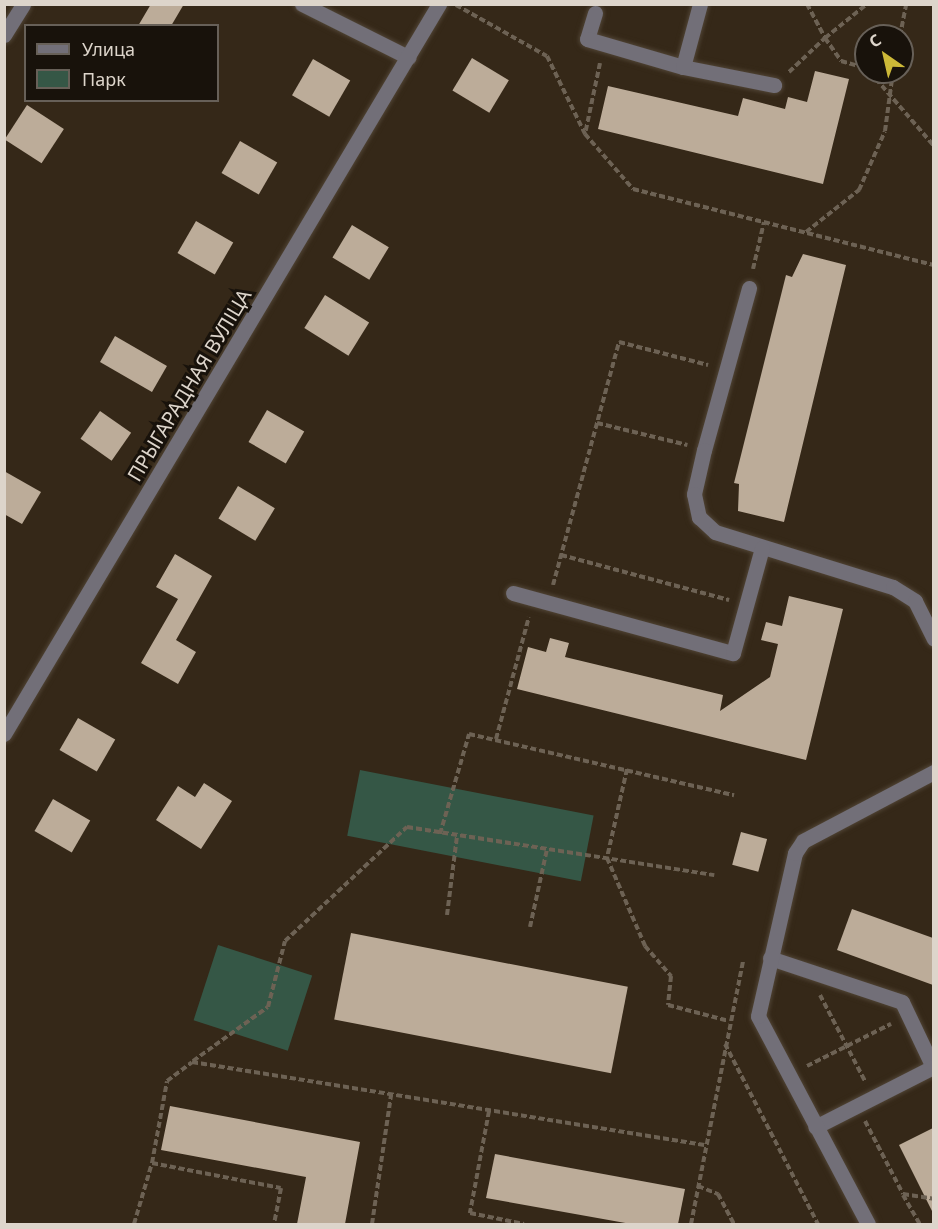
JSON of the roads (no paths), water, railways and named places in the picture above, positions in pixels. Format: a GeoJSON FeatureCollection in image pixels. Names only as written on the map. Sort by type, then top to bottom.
{"type":"FeatureCollection","features":[{"type":"Feature","properties":{"kind":"street"},"geometry":{"type":"LineString","coordinates":[[4,35],[23,4]]}},
{"type":"Feature","properties":{"kind":"street"},"geometry":{"type":"LineString","coordinates":[[302,4],[408,57]]}},
{"type":"Feature","properties":{"kind":"street","name":"ПРЫГАРАДНАЯ ВУЛІЦА"},"geometry":{"type":"LineString","coordinates":[[4,734],[439,4]]}},
{"type":"Feature","properties":{"kind":"street"},"geometry":{"type":"LineString","coordinates":[[683,67],[700,4]]}},
{"type":"Feature","properties":{"kind":"street"},"geometry":{"type":"LineString","coordinates":[[595,13],[587,39],[683,67],[774,85]]}},
{"type":"Feature","properties":{"kind":"street"},"geometry":{"type":"LineString","coordinates":[[749,288],[694,494],[699,517],[715,532],[893,586],[915,601],[933,639]]}},
{"type":"Feature","properties":{"kind":"street"},"geometry":{"type":"LineString","coordinates":[[513,593],[733,653],[762,548]]}},
{"type":"Feature","properties":{"kind":"street"},"geometry":{"type":"LineString","coordinates":[[868,1224],[787,1075],[758,1016],[770,958],[802,841],[933,772]]}},
{"type":"Feature","properties":{"kind":"street"},"geometry":{"type":"LineString","coordinates":[[770,958],[902,1002],[933,1067],[815,1126]]}}]}
